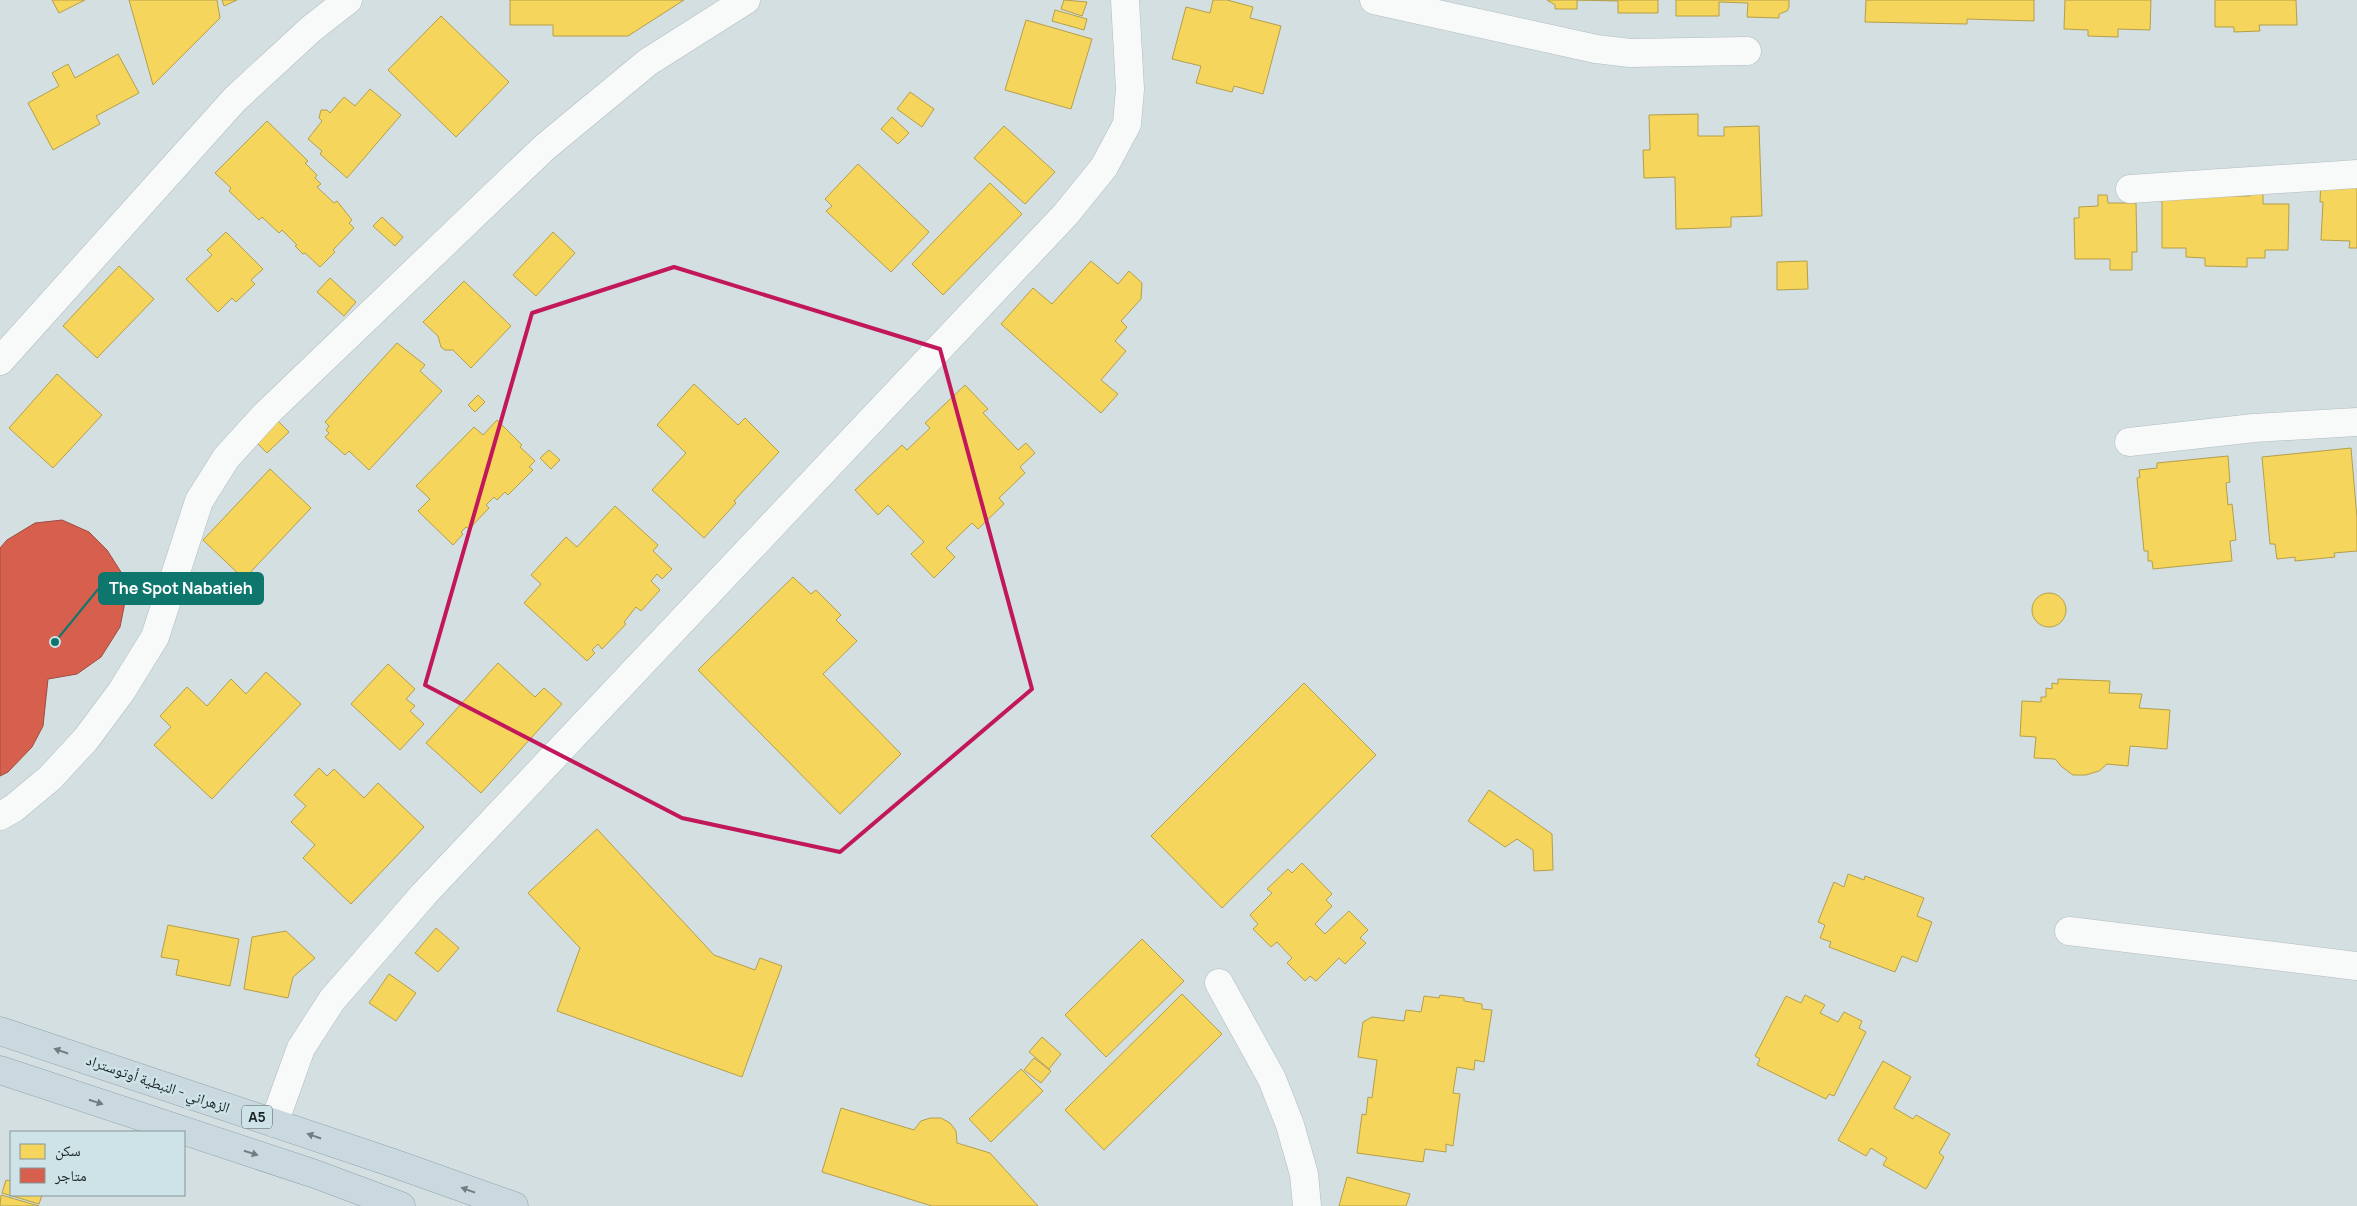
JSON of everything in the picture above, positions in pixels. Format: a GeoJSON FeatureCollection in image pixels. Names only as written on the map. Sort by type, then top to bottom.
{"type":"FeatureCollection","features":[{"type":"Feature","properties":{"kind":"highway","name":"الزهراني - النبطية أوتوستراد"},"geometry":{"type":"LineString","coordinates":[[0,1031],[514,1206]]}},
{"type":"Feature","properties":{"kind":"highway","name":"A5"},"geometry":{"type":"LineString","coordinates":[[0,1070],[185,1131]]}},
{"type":"Feature","properties":{"kind":"highway","name":"A5"},"geometry":{"type":"LineString","coordinates":[[185,1131],[315,1174],[402,1206]]}},
{"type":"Feature","properties":{"kind":"street"},"geometry":{"type":"LineString","coordinates":[[0,361],[235,99],[311,29],[348,0]]}},
{"type":"Feature","properties":{"kind":"street"},"geometry":{"type":"LineString","coordinates":[[0,816],[14,808],[50,778],[86,739],[121,692],[155,637],[199,501],[226,458],[266,414],[546,147],[648,62],[746,0]]}},
{"type":"Feature","properties":{"kind":"street"},"geometry":{"type":"LineString","coordinates":[[274,1123],[300,1048],[332,1000],[417,902],[1059,222],[1104,167],[1127,124],[1130,89],[1125,0]]}},
{"type":"Feature","properties":{"kind":"street"},"geometry":{"type":"LineString","coordinates":[[1374,0],[1596,50],[1630,53],[1747,51]]}},
{"type":"Feature","properties":{"kind":"street"},"geometry":{"type":"LineString","coordinates":[[2130,189],[2357,174]]}},
{"type":"Feature","properties":{"kind":"street"},"geometry":{"type":"LineString","coordinates":[[2129,442],[2254,428],[2357,422]]}},
{"type":"Feature","properties":{"kind":"street"},"geometry":{"type":"LineString","coordinates":[[2069,931],[2357,966]]}},
{"type":"Feature","properties":{"kind":"street"},"geometry":{"type":"LineString","coordinates":[[1219,983],[1275,1086],[1290,1125],[1302,1166],[1307,1206]]}},
{"type":"Feature","properties":{"kind":"highlighted area"},"geometry":{"type":"Polygon","coordinates":[[[674,267],[940,349],[1032,689],[840,852],[682,818],[425,685],[532,313],[674,267]]]}},
{"type":"Feature","properties":{"kind":"building: سكن"},"geometry":{"type":"Polygon","coordinates":[[[52,0],[85,0],[59,13],[52,0]]]}},
{"type":"Feature","properties":{"kind":"building: سكن"},"geometry":{"type":"Polygon","coordinates":[[[129,0],[217,0],[220,18],[153,85],[129,0]]]}},
{"type":"Feature","properties":{"kind":"building: سكن"},"geometry":{"type":"Polygon","coordinates":[[[222,0],[237,0],[224,6],[222,0]]]}},
{"type":"Feature","properties":{"kind":"building: سكن"},"geometry":{"type":"Polygon","coordinates":[[[510,0],[684,0],[628,36],[553,36],[553,25],[510,25],[510,0]]]}},
{"type":"Feature","properties":{"kind":"building: سكن"},"geometry":{"type":"Polygon","coordinates":[[[1064,0],[1087,2],[1082,16],[1061,9],[1064,0]]]}},
{"type":"Feature","properties":{"kind":"building: سكن"},"geometry":{"type":"Polygon","coordinates":[[[1213,0],[1227,0],[1253,7],[1250,18],[1281,26],[1263,94],[1234,86],[1232,92],[1196,83],[1201,66],[1172,59],[1186,7],[1210,13],[1213,0]]]}},
{"type":"Feature","properties":{"kind":"building: سكن"},"geometry":{"type":"Polygon","coordinates":[[[1547,0],[1577,0],[1577,9],[1555,9],[1555,5],[1547,0]]]}},
{"type":"Feature","properties":{"kind":"building: سكن"},"geometry":{"type":"Polygon","coordinates":[[[1577,0],[1658,0],[1658,13],[1618,13],[1618,1],[1577,0]]]}},
{"type":"Feature","properties":{"kind":"building: سكن"},"geometry":{"type":"Polygon","coordinates":[[[1676,0],[1789,0],[1789,7],[1787,11],[1779,14],[1779,18],[1747,17],[1748,3],[1719,2],[1719,16],[1676,16],[1676,0]]]}},
{"type":"Feature","properties":{"kind":"building: سكن"},"geometry":{"type":"Polygon","coordinates":[[[1866,0],[2034,0],[2034,21],[1967,19],[1967,24],[1865,22],[1866,0]]]}},
{"type":"Feature","properties":{"kind":"building: سكن"},"geometry":{"type":"Polygon","coordinates":[[[2065,0],[2151,0],[2150,30],[2118,29],[2118,37],[2088,36],[2088,30],[2064,29],[2065,0]]]}},
{"type":"Feature","properties":{"kind":"building: سكن"},"geometry":{"type":"Polygon","coordinates":[[[2215,0],[2296,0],[2297,25],[2259,25],[2260,31],[2234,32],[2234,27],[2215,27],[2215,0]]]}},
{"type":"Feature","properties":{"kind":"building: سكن"},"geometry":{"type":"Polygon","coordinates":[[[1055,10],[1087,19],[1084,30],[1052,21],[1055,10]]]}},
{"type":"Feature","properties":{"kind":"building: سكن"},"geometry":{"type":"Polygon","coordinates":[[[441,16],[509,82],[456,137],[388,70],[441,16]]]}},
{"type":"Feature","properties":{"kind":"building: سكن"},"geometry":{"type":"Polygon","coordinates":[[[1026,20],[1092,39],[1071,109],[1005,90],[1026,20]]]}},
{"type":"Feature","properties":{"kind":"building: سكن"},"geometry":{"type":"Polygon","coordinates":[[[118,54],[139,93],[96,116],[100,124],[53,150],[28,103],[59,86],[52,73],[68,64],[75,78],[118,54]]]}},
{"type":"Feature","properties":{"kind":"building: سكن"},"geometry":{"type":"Polygon","coordinates":[[[370,89],[401,115],[347,178],[320,154],[322,151],[308,139],[322,121],[319,118],[321,110],[327,110],[330,113],[344,97],[355,106],[370,89]]]}},
{"type":"Feature","properties":{"kind":"building: سكن"},"geometry":{"type":"Polygon","coordinates":[[[910,92],[934,109],[922,127],[897,109],[910,92]]]}},
{"type":"Feature","properties":{"kind":"building: سكن"},"geometry":{"type":"Polygon","coordinates":[[[1698,114],[1698,136],[1724,136],[1724,127],[1759,126],[1762,216],[1731,217],[1731,227],[1676,229],[1675,177],[1644,178],[1643,150],[1650,150],[1649,115],[1698,114]]]}},
{"type":"Feature","properties":{"kind":"building: سكن"},"geometry":{"type":"Polygon","coordinates":[[[892,117],[909,133],[898,144],[881,129],[892,117]]]}},
{"type":"Feature","properties":{"kind":"building: سكن"},"geometry":{"type":"Polygon","coordinates":[[[267,121],[308,161],[305,163],[317,175],[315,178],[321,184],[317,187],[334,203],[337,201],[352,220],[349,223],[354,228],[320,267],[305,253],[303,254],[282,230],[279,233],[262,217],[259,220],[229,191],[231,188],[215,173],[267,121]]]}},
{"type":"Feature","properties":{"kind":"building: سكن"},"geometry":{"type":"Polygon","coordinates":[[[1004,126],[1055,172],[1025,204],[974,158],[1004,126]]]}},
{"type":"Feature","properties":{"kind":"building: سكن"},"geometry":{"type":"Polygon","coordinates":[[[858,164],[929,232],[891,272],[826,211],[832,206],[825,199],[858,164]]]}},
{"type":"Feature","properties":{"kind":"building: سكن"},"geometry":{"type":"Polygon","coordinates":[[[2321,179],[2357,180],[2357,248],[2349,248],[2350,241],[2321,240],[2323,202],[2320,202],[2321,179]]]}},
{"type":"Feature","properties":{"kind":"building: سكن"},"geometry":{"type":"Polygon","coordinates":[[[990,183],[1022,214],[943,295],[912,264],[990,183]]]}},
{"type":"Feature","properties":{"kind":"building: سكن"},"geometry":{"type":"Polygon","coordinates":[[[2189,190],[2205,196],[2250,196],[2250,190],[2263,191],[2263,204],[2289,204],[2288,250],[2265,250],[2265,258],[2247,258],[2247,267],[2205,266],[2205,258],[2186,257],[2186,248],[2162,248],[2162,199],[2189,199],[2189,190]]]}},
{"type":"Feature","properties":{"kind":"building: سكن"},"geometry":{"type":"Polygon","coordinates":[[[2098,195],[2107,195],[2108,203],[2136,203],[2137,252],[2132,252],[2132,270],[2110,270],[2110,259],[2075,259],[2074,218],[2079,218],[2079,207],[2098,206],[2098,195]]]}},
{"type":"Feature","properties":{"kind":"building: سكن"},"geometry":{"type":"Polygon","coordinates":[[[382,217],[403,237],[395,246],[373,226],[382,217]]]}},
{"type":"Feature","properties":{"kind":"building: سكن"},"geometry":{"type":"Polygon","coordinates":[[[226,232],[263,269],[251,280],[255,284],[236,302],[232,298],[218,312],[186,279],[212,255],[207,250],[226,232]]]}},
{"type":"Feature","properties":{"kind":"building: سكن"},"geometry":{"type":"Polygon","coordinates":[[[553,232],[575,253],[536,296],[513,275],[553,232]]]}},
{"type":"Feature","properties":{"kind":"building: سكن"},"geometry":{"type":"Polygon","coordinates":[[[1091,261],[1118,284],[1129,271],[1142,283],[1141,299],[1121,321],[1127,327],[1115,341],[1126,351],[1101,380],[1118,394],[1101,413],[1001,324],[1033,288],[1052,304],[1091,261]]]}},
{"type":"Feature","properties":{"kind":"building: سكن"},"geometry":{"type":"Polygon","coordinates":[[[1807,261],[1808,289],[1777,290],[1777,262],[1807,261]]]}},
{"type":"Feature","properties":{"kind":"building: سكن"},"geometry":{"type":"Polygon","coordinates":[[[119,266],[154,299],[97,358],[63,326],[119,266]]]}},
{"type":"Feature","properties":{"kind":"building: سكن"},"geometry":{"type":"Polygon","coordinates":[[[330,278],[356,302],[344,316],[317,292],[330,278]]]}},
{"type":"Feature","properties":{"kind":"building: سكن"},"geometry":{"type":"Polygon","coordinates":[[[464,281],[511,326],[471,368],[453,350],[445,350],[441,347],[438,336],[423,322],[464,281]]]}},
{"type":"Feature","properties":{"kind":"building: سكن"},"geometry":{"type":"Polygon","coordinates":[[[397,343],[425,365],[420,371],[442,391],[369,470],[349,451],[345,455],[325,437],[329,433],[326,430],[329,426],[325,422],[397,343]]]}},
{"type":"Feature","properties":{"kind":"building: سكن"},"geometry":{"type":"Polygon","coordinates":[[[57,374],[102,415],[53,468],[9,428],[57,374]]]}},
{"type":"Feature","properties":{"kind":"building: سكن"},"geometry":{"type":"Polygon","coordinates":[[[694,384],[738,425],[745,418],[779,452],[734,501],[736,503],[704,538],[652,490],[686,453],[657,425],[694,384]]]}},
{"type":"Feature","properties":{"kind":"building: سكن"},"geometry":{"type":"Polygon","coordinates":[[[965,385],[988,409],[983,413],[1018,450],[1026,443],[1035,453],[1020,467],[1025,473],[999,498],[1004,504],[978,529],[972,523],[946,548],[955,557],[934,578],[911,554],[924,542],[888,505],[878,515],[855,490],[902,445],[907,450],[930,428],[925,423],[965,385]]]}},
{"type":"Feature","properties":{"kind":"building: سكن"},"geometry":{"type":"Polygon","coordinates":[[[478,395],[485,402],[475,412],[468,405],[478,395]]]}},
{"type":"Feature","properties":{"kind":"building: سكن"},"geometry":{"type":"Polygon","coordinates":[[[276,419],[289,432],[267,453],[254,440],[276,419]]]}},
{"type":"Feature","properties":{"kind":"building: سكن"},"geometry":{"type":"Polygon","coordinates":[[[497,420],[535,461],[529,467],[533,470],[508,495],[505,492],[497,500],[494,497],[486,505],[489,508],[469,529],[466,527],[461,532],[463,534],[453,545],[418,511],[430,499],[416,486],[474,427],[483,435],[497,420]]]}},
{"type":"Feature","properties":{"kind":"building: سكن"},"geometry":{"type":"Polygon","coordinates":[[[2351,448],[2357,518],[2357,551],[2334,553],[2335,557],[2295,561],[2295,557],[2277,559],[2275,544],[2270,544],[2262,457],[2351,448]]]}},
{"type":"Feature","properties":{"kind":"building: سكن"},"geometry":{"type":"Polygon","coordinates":[[[549,450],[560,460],[551,469],[540,458],[549,450]]]}},
{"type":"Feature","properties":{"kind":"building: سكن"},"geometry":{"type":"Polygon","coordinates":[[[2228,456],[2230,482],[2226,483],[2228,505],[2232,504],[2236,540],[2230,541],[2232,561],[2153,569],[2152,561],[2148,561],[2148,551],[2144,551],[2137,478],[2140,477],[2139,470],[2157,468],[2157,463],[2228,456]]]}},
{"type":"Feature","properties":{"kind":"building: سكن"},"geometry":{"type":"Polygon","coordinates":[[[270,469],[311,508],[244,579],[203,540],[270,469]]]}},
{"type":"Feature","properties":{"kind":"building: سكن"},"geometry":{"type":"Polygon","coordinates":[[[615,506],[658,545],[653,551],[672,569],[662,579],[657,574],[651,581],[660,590],[641,611],[636,607],[624,622],[626,624],[602,649],[598,644],[592,650],[595,653],[587,661],[524,603],[541,584],[531,575],[566,537],[577,547],[615,506]]]}},
{"type":"Feature","properties":{"kind":"building: سكن"},"geometry":{"type":"Polygon","coordinates":[[[793,577],[811,594],[816,590],[841,615],[836,620],[857,641],[823,674],[901,754],[840,814],[698,670],[793,577]]]}},
{"type":"Feature","properties":{"kind":"building: سكن"},"geometry":{"type":"Polygon","coordinates":[[[2049,593],[2056,594],[2061,598],[2065,603],[2065,617],[2061,622],[2056,626],[2049,627],[2042,626],[2037,622],[2033,617],[2032,610],[2033,603],[2037,598],[2042,594],[2049,593]]]}},
{"type":"Feature","properties":{"kind":"building: سكن"},"geometry":{"type":"Polygon","coordinates":[[[498,663],[535,697],[544,688],[562,704],[481,793],[426,743],[498,663]]]}},
{"type":"Feature","properties":{"kind":"building: سكن"},"geometry":{"type":"Polygon","coordinates":[[[388,664],[415,689],[406,699],[415,706],[410,711],[424,724],[400,750],[351,704],[388,664]]]}},
{"type":"Feature","properties":{"kind":"building: سكن"},"geometry":{"type":"Polygon","coordinates":[[[266,672],[301,704],[212,799],[154,745],[171,727],[160,716],[187,687],[207,706],[231,679],[246,694],[266,672]]]}},
{"type":"Feature","properties":{"kind":"building: سكن"},"geometry":{"type":"Polygon","coordinates":[[[2058,679],[2110,681],[2109,693],[2142,694],[2139,708],[2170,710],[2167,749],[2130,746],[2128,766],[2107,764],[2099,771],[2086,775],[2073,775],[2055,759],[2034,758],[2036,737],[2020,736],[2022,701],[2041,702],[2041,697],[2046,697],[2046,688],[2052,689],[2052,683],[2058,684],[2058,679]]]}},
{"type":"Feature","properties":{"kind":"building: سكن"},"geometry":{"type":"Polygon","coordinates":[[[1304,683],[1376,755],[1222,908],[1151,836],[1304,683]]]}},
{"type":"Feature","properties":{"kind":"building: سكن"},"geometry":{"type":"Polygon","coordinates":[[[319,768],[327,776],[334,769],[364,798],[378,783],[424,827],[351,904],[303,858],[315,845],[291,822],[306,806],[294,795],[319,768]]]}},
{"type":"Feature","properties":{"kind":"building: سكن"},"geometry":{"type":"Polygon","coordinates":[[[1489,790],[1552,834],[1553,870],[1534,871],[1533,850],[1517,839],[1505,847],[1468,821],[1489,790]]]}},
{"type":"Feature","properties":{"kind":"building: سكن"},"geometry":{"type":"Polygon","coordinates":[[[597,829],[714,955],[755,970],[760,958],[782,966],[742,1077],[557,1011],[580,948],[528,893],[597,829]]]}},
{"type":"Feature","properties":{"kind":"building: سكن"},"geometry":{"type":"Polygon","coordinates":[[[1302,863],[1332,894],[1326,900],[1332,906],[1315,924],[1325,934],[1349,911],[1368,930],[1360,938],[1366,943],[1345,964],[1339,958],[1316,981],[1310,976],[1305,981],[1287,963],[1292,958],[1277,942],[1271,947],[1253,929],[1258,924],[1250,915],[1272,893],[1267,889],[1288,869],[1292,873],[1302,863]]]}},
{"type":"Feature","properties":{"kind":"building: سكن"},"geometry":{"type":"Polygon","coordinates":[[[1848,874],[1864,880],[1865,876],[1924,898],[1917,916],[1932,922],[1917,962],[1902,956],[1895,972],[1829,947],[1831,942],[1820,938],[1825,925],[1818,922],[1834,882],[1844,887],[1848,874]]]}},
{"type":"Feature","properties":{"kind":"building: سكن"},"geometry":{"type":"Polygon","coordinates":[[[168,925],[239,939],[230,986],[176,975],[179,960],[161,957],[168,925]]]}},
{"type":"Feature","properties":{"kind":"building: سكن"},"geometry":{"type":"Polygon","coordinates":[[[436,928],[459,948],[438,972],[415,953],[436,928]]]}},
{"type":"Feature","properties":{"kind":"building: سكن"},"geometry":{"type":"Polygon","coordinates":[[[286,931],[315,958],[293,977],[288,998],[244,989],[252,937],[286,931]]]}},
{"type":"Feature","properties":{"kind":"building: سكن"},"geometry":{"type":"Polygon","coordinates":[[[1142,939],[1184,981],[1106,1057],[1065,1015],[1142,939]]]}},
{"type":"Feature","properties":{"kind":"building: سكن"},"geometry":{"type":"Polygon","coordinates":[[[389,974],[416,993],[396,1021],[369,1003],[389,974]]]}},
{"type":"Feature","properties":{"kind":"building: سكن"},"geometry":{"type":"Polygon","coordinates":[[[1182,994],[1222,1034],[1104,1150],[1065,1110],[1182,994]]]}},
{"type":"Feature","properties":{"kind":"building: سكن"},"geometry":{"type":"Polygon","coordinates":[[[1440,995],[1464,998],[1464,1001],[1482,1004],[1482,1009],[1492,1010],[1484,1062],[1475,1060],[1474,1070],[1457,1067],[1453,1093],[1460,1094],[1453,1146],[1446,1144],[1446,1152],[1425,1149],[1423,1162],[1357,1153],[1362,1114],[1366,1115],[1368,1097],[1372,1098],[1377,1060],[1358,1057],[1363,1022],[1372,1017],[1404,1021],[1406,1010],[1421,1012],[1424,996],[1439,998],[1440,995]]]}},
{"type":"Feature","properties":{"kind":"building: سكن"},"geometry":{"type":"Polygon","coordinates":[[[1805,995],[1825,1005],[1820,1013],[1838,1022],[1844,1012],[1862,1021],[1859,1028],[1866,1032],[1834,1096],[1829,1094],[1826,1099],[1757,1065],[1760,1059],[1755,1056],[1786,996],[1801,1003],[1805,995]]]}},
{"type":"Feature","properties":{"kind":"building: سكن"},"geometry":{"type":"Polygon","coordinates":[[[1042,1037],[1061,1054],[1049,1069],[1029,1052],[1042,1037]]]}},
{"type":"Feature","properties":{"kind":"building: سكن"},"geometry":{"type":"Polygon","coordinates":[[[1034,1058],[1051,1071],[1041,1083],[1024,1070],[1034,1058]]]}},
{"type":"Feature","properties":{"kind":"building: سكن"},"geometry":{"type":"Polygon","coordinates":[[[1883,1061],[1911,1077],[1894,1108],[1913,1119],[1916,1115],[1950,1134],[1939,1153],[1944,1157],[1926,1189],[1883,1165],[1887,1158],[1871,1148],[1866,1156],[1838,1140],[1883,1061]]]}},
{"type":"Feature","properties":{"kind":"building: سكن"},"geometry":{"type":"Polygon","coordinates":[[[1021,1069],[1043,1091],[991,1142],[969,1119],[1021,1069]]]}},
{"type":"Feature","properties":{"kind":"building: سكن"},"geometry":{"type":"Polygon","coordinates":[[[841,1108],[914,1130],[921,1121],[930,1118],[941,1118],[950,1123],[956,1131],[957,1143],[990,1153],[1038,1206],[932,1206],[822,1172],[841,1108]]]}},
{"type":"Feature","properties":{"kind":"building: سكن"},"geometry":{"type":"Polygon","coordinates":[[[1347,1177],[1410,1194],[1406,1206],[1339,1206],[1347,1177]]]}},
{"type":"Feature","properties":{"kind":"building: سكن"},"geometry":{"type":"Polygon","coordinates":[[[6,1180],[10,1181],[10,1195],[2,1193],[6,1180]]]}},
{"type":"Feature","properties":{"kind":"building: سكن"},"geometry":{"type":"Polygon","coordinates":[[[1,1195],[39,1206],[0,1206],[1,1195]]]}},
{"type":"Feature","properties":{"kind":"building: سكن"},"geometry":{"type":"Polygon","coordinates":[[[12,1196],[42,1196],[39,1204],[12,1196]]]}},
{"type":"Feature","properties":{"kind":"building: متاجر"},"geometry":{"type":"Polygon","coordinates":[[[62,520],[89,532],[107,550],[121,572],[126,597],[120,627],[101,657],[77,674],[48,679],[43,726],[32,747],[8,772],[0,776],[0,548],[7,540],[35,523],[62,520]]]}},
{"type":"Feature","properties":{"kind":"place","name":"The Spot Nabatieh"},"geometry":{"type":"Point","coordinates":[55,642]}}]}
